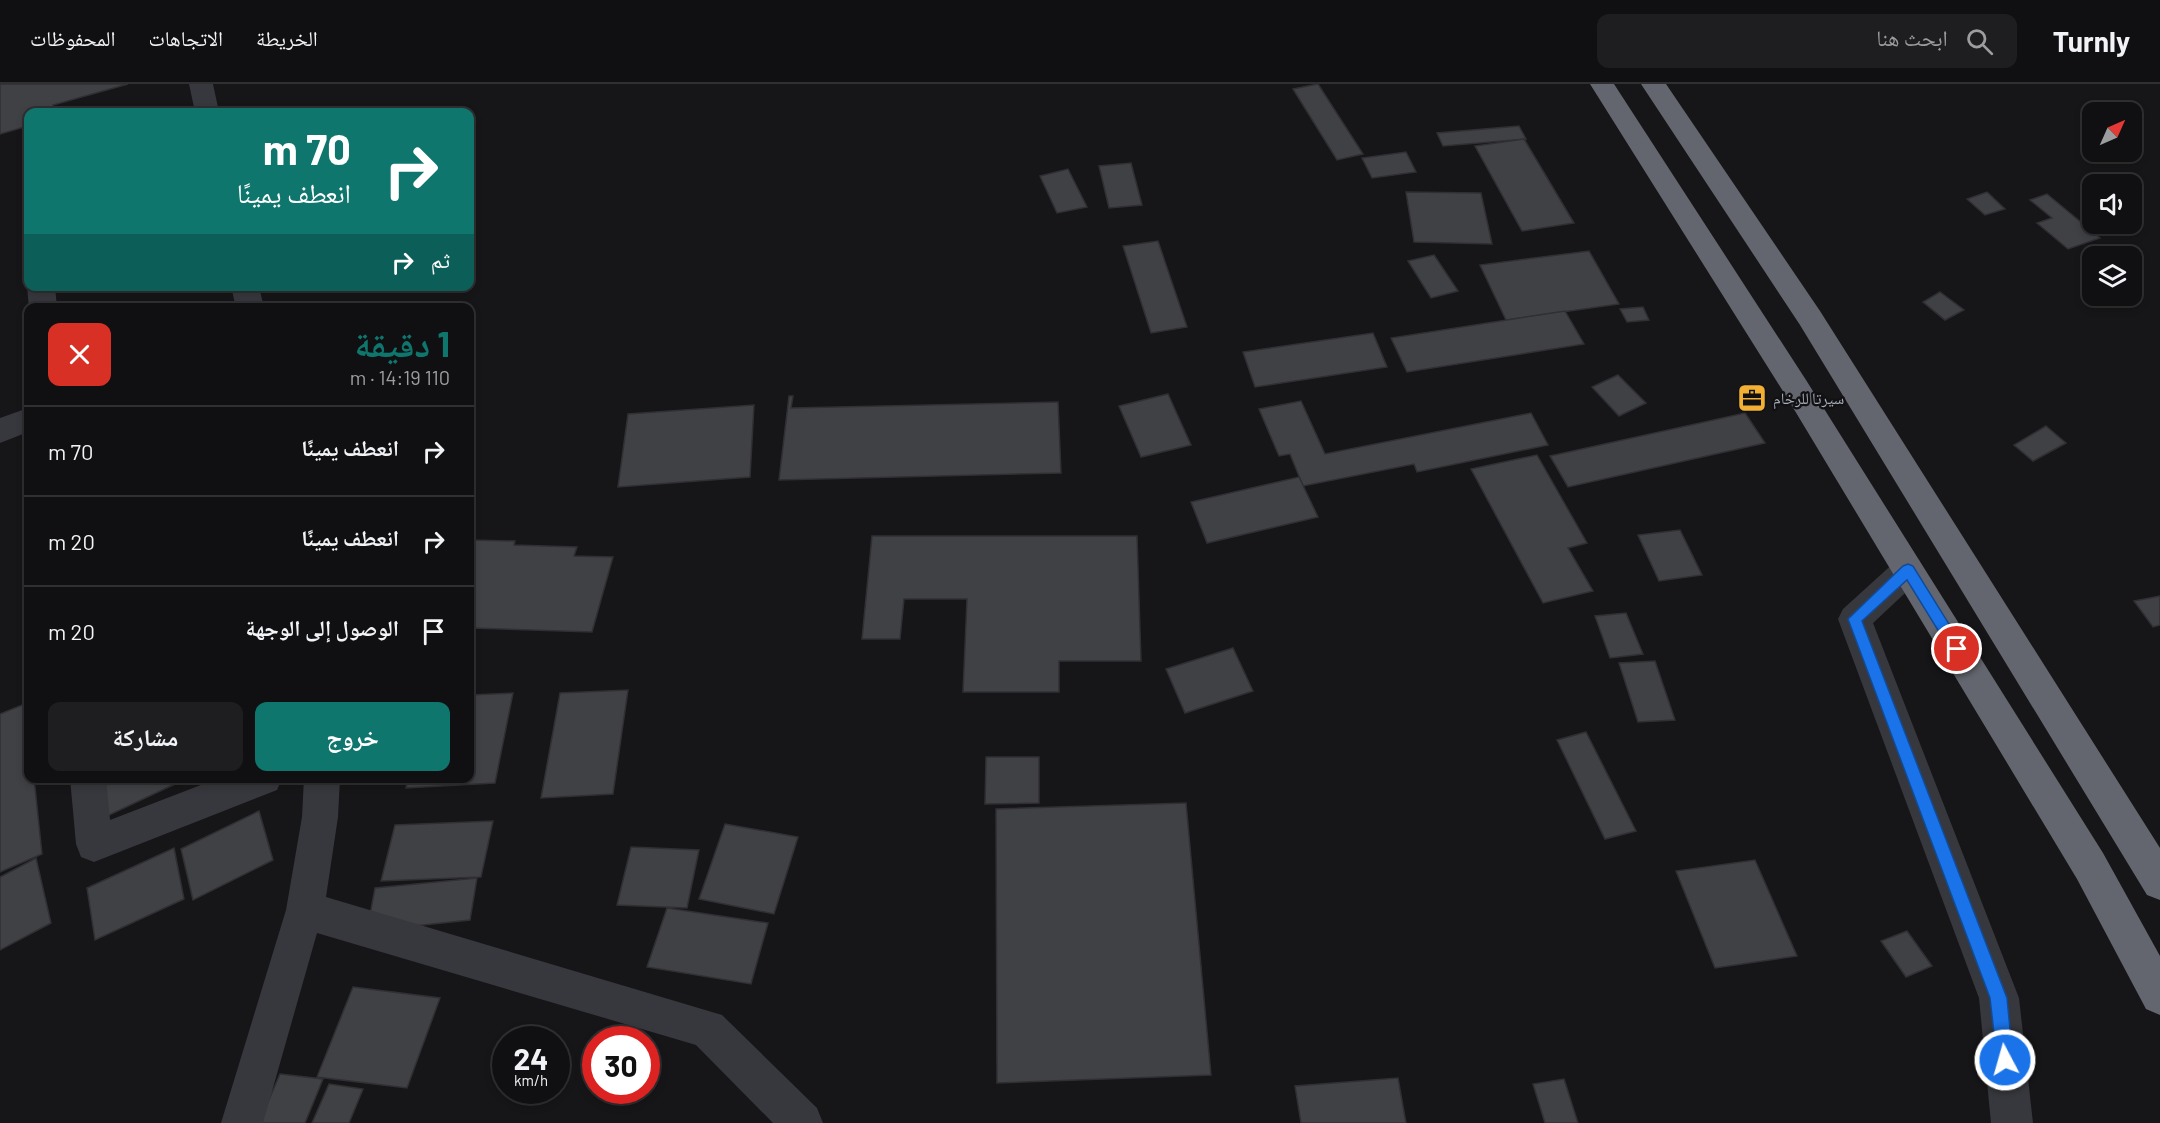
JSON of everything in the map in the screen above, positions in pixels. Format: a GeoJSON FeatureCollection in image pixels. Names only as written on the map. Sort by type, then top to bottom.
{"type":"FeatureCollection","features":[{"type":"Feature","properties":{"kind":"highway"},"geometry":{"type":"LineString","coordinates":[[1602,84],[1796,388],[2090,866],[2160,995]]}},
{"type":"Feature","properties":{"kind":"highway"},"geometry":{"type":"LineString","coordinates":[[1653,84],[1810,318],[2160,882]]}},
{"type":"Feature","properties":{"kind":"street"},"geometry":{"type":"LineString","coordinates":[[201,84],[206,108]]}},
{"type":"Feature","properties":{"kind":"street"},"geometry":{"type":"LineString","coordinates":[[0,431],[24,422]]}},
{"type":"Feature","properties":{"kind":"street"},"geometry":{"type":"LineString","coordinates":[[1908,570],[1855,619],[1998,998],[2012,1123]]}},
{"type":"Feature","properties":{"kind":"street"},"geometry":{"type":"LineString","coordinates":[[88,783],[94,844],[251,783]]}},
{"type":"Feature","properties":{"kind":"street"},"geometry":{"type":"LineString","coordinates":[[242,1123],[305,910],[320,816],[322,783]]}},
{"type":"Feature","properties":{"kind":"street"},"geometry":{"type":"LineString","coordinates":[[305,910],[708,1029],[802,1123]]}},
{"type":"Feature","properties":{"kind":"building"},"geometry":{"type":"Polygon","coordinates":[[[0,84],[128,84],[53,105],[53,108],[24,108],[24,127],[0,134],[0,84]]]}},
{"type":"Feature","properties":{"kind":"building"},"geometry":{"type":"Polygon","coordinates":[[[1318,84],[1363,154],[1337,160],[1293,89],[1318,84]]]}},
{"type":"Feature","properties":{"kind":"building"},"geometry":{"type":"Polygon","coordinates":[[[1519,126],[1526,139],[1443,146],[1437,133],[1519,126]]]}},
{"type":"Feature","properties":{"kind":"building"},"geometry":{"type":"Polygon","coordinates":[[[1524,139],[1574,223],[1522,231],[1475,146],[1524,139]]]}},
{"type":"Feature","properties":{"kind":"building"},"geometry":{"type":"Polygon","coordinates":[[[1406,152],[1416,172],[1372,178],[1362,158],[1406,152]]]}},
{"type":"Feature","properties":{"kind":"building"},"geometry":{"type":"Polygon","coordinates":[[[1131,163],[1142,205],[1109,208],[1099,166],[1131,163]]]}},
{"type":"Feature","properties":{"kind":"building"},"geometry":{"type":"Polygon","coordinates":[[[1068,169],[1087,207],[1057,213],[1040,176],[1068,169]]]}},
{"type":"Feature","properties":{"kind":"building"},"geometry":{"type":"Polygon","coordinates":[[[1406,192],[1481,193],[1492,244],[1414,242],[1406,192]]]}},
{"type":"Feature","properties":{"kind":"building"},"geometry":{"type":"Polygon","coordinates":[[[1987,192],[2005,209],[1985,215],[1967,199],[1987,192]]]}},
{"type":"Feature","properties":{"kind":"building"},"geometry":{"type":"Polygon","coordinates":[[[2047,194],[2082,223],[2082,234],[2095,234],[2100,238],[2068,249],[2037,223],[2052,218],[2030,200],[2047,194]]]}},
{"type":"Feature","properties":{"kind":"building"},"geometry":{"type":"Polygon","coordinates":[[[1158,241],[1187,327],[1151,333],[1123,246],[1158,241]]]}},
{"type":"Feature","properties":{"kind":"building"},"geometry":{"type":"Polygon","coordinates":[[[1589,251],[1619,304],[1506,320],[1480,265],[1589,251]]]}},
{"type":"Feature","properties":{"kind":"building"},"geometry":{"type":"Polygon","coordinates":[[[1434,255],[1458,291],[1431,298],[1408,261],[1434,255]]]}},
{"type":"Feature","properties":{"kind":"building"},"geometry":{"type":"Polygon","coordinates":[[[1940,292],[1964,310],[1945,320],[1923,302],[1940,292]]]}},
{"type":"Feature","properties":{"kind":"building"},"geometry":{"type":"Polygon","coordinates":[[[1643,307],[1649,320],[1627,322],[1620,309],[1643,307]]]}},
{"type":"Feature","properties":{"kind":"building"},"geometry":{"type":"Polygon","coordinates":[[[1565,311],[1584,344],[1407,372],[1391,338],[1565,311]]]}},
{"type":"Feature","properties":{"kind":"building"},"geometry":{"type":"Polygon","coordinates":[[[1373,333],[1387,367],[1255,387],[1243,352],[1373,333]]]}},
{"type":"Feature","properties":{"kind":"building"},"geometry":{"type":"Polygon","coordinates":[[[1618,375],[1646,403],[1619,416],[1592,387],[1618,375]]]}},
{"type":"Feature","properties":{"kind":"building"},"geometry":{"type":"Polygon","coordinates":[[[1168,394],[1191,445],[1141,457],[1119,406],[1168,394]]]}},
{"type":"Feature","properties":{"kind":"building"},"geometry":{"type":"Polygon","coordinates":[[[789,396],[793,396],[791,408],[1058,402],[1061,473],[779,480],[789,396]]]}},
{"type":"Feature","properties":{"kind":"building"},"geometry":{"type":"Polygon","coordinates":[[[1301,401],[1325,454],[1531,413],[1548,445],[1417,472],[1414,464],[1303,486],[1290,454],[1279,456],[1259,409],[1301,401]]]}},
{"type":"Feature","properties":{"kind":"building"},"geometry":{"type":"Polygon","coordinates":[[[754,405],[750,477],[618,487],[628,414],[754,405]]]}},
{"type":"Feature","properties":{"kind":"building"},"geometry":{"type":"Polygon","coordinates":[[[1745,413],[1765,443],[1568,487],[1550,456],[1745,413]]]}},
{"type":"Feature","properties":{"kind":"building"},"geometry":{"type":"Polygon","coordinates":[[[2046,426],[2066,443],[2033,461],[2014,445],[2046,426]]]}},
{"type":"Feature","properties":{"kind":"building"},"geometry":{"type":"Polygon","coordinates":[[[1537,455],[1587,543],[1568,548],[1593,591],[1543,603],[1471,469],[1537,455]]]}},
{"type":"Feature","properties":{"kind":"building"},"geometry":{"type":"Polygon","coordinates":[[[1299,477],[1318,517],[1207,543],[1191,502],[1299,477]]]}},
{"type":"Feature","properties":{"kind":"building"},"geometry":{"type":"Polygon","coordinates":[[[1680,530],[1702,575],[1659,581],[1638,535],[1680,530]]]}},
{"type":"Feature","properties":{"kind":"building"},"geometry":{"type":"Polygon","coordinates":[[[872,536],[1137,536],[1141,661],[1059,661],[1059,692],[963,692],[967,599],[904,599],[900,639],[862,639],[872,536]]]}},
{"type":"Feature","properties":{"kind":"building"},"geometry":{"type":"Polygon","coordinates":[[[474,540],[515,541],[514,545],[577,547],[574,556],[613,557],[592,632],[474,628],[474,540]]]}},
{"type":"Feature","properties":{"kind":"building"},"geometry":{"type":"Polygon","coordinates":[[[2160,596],[2160,625],[2153,627],[2134,601],[2160,596]]]}},
{"type":"Feature","properties":{"kind":"building"},"geometry":{"type":"Polygon","coordinates":[[[1626,613],[1643,654],[1610,658],[1595,616],[1626,613]]]}},
{"type":"Feature","properties":{"kind":"building"},"geometry":{"type":"Polygon","coordinates":[[[1233,648],[1253,691],[1185,713],[1166,669],[1233,648]]]}},
{"type":"Feature","properties":{"kind":"building"},"geometry":{"type":"Polygon","coordinates":[[[1655,661],[1675,720],[1638,722],[1619,663],[1655,661]]]}},
{"type":"Feature","properties":{"kind":"building"},"geometry":{"type":"Polygon","coordinates":[[[628,690],[613,794],[541,798],[560,693],[628,690]]]}},
{"type":"Feature","properties":{"kind":"building"},"geometry":{"type":"Polygon","coordinates":[[[513,693],[495,783],[406,788],[407,783],[474,783],[474,695],[513,693]]]}},
{"type":"Feature","properties":{"kind":"building"},"geometry":{"type":"Polygon","coordinates":[[[24,704],[24,783],[35,783],[42,854],[0,872],[0,714],[24,704]]]}},
{"type":"Feature","properties":{"kind":"building"},"geometry":{"type":"Polygon","coordinates":[[[1586,732],[1636,831],[1605,839],[1557,740],[1586,732]]]}},
{"type":"Feature","properties":{"kind":"building"},"geometry":{"type":"Polygon","coordinates":[[[986,757],[1039,757],[1039,803],[985,804],[986,757]]]}},
{"type":"Feature","properties":{"kind":"building"},"geometry":{"type":"Polygon","coordinates":[[[98,783],[177,783],[105,817],[98,783]]]}},
{"type":"Feature","properties":{"kind":"building"},"geometry":{"type":"Polygon","coordinates":[[[1186,803],[1211,1075],[997,1083],[996,809],[1186,803]]]}},
{"type":"Feature","properties":{"kind":"building"},"geometry":{"type":"Polygon","coordinates":[[[259,811],[273,860],[193,900],[181,849],[259,811]]]}},
{"type":"Feature","properties":{"kind":"building"},"geometry":{"type":"Polygon","coordinates":[[[493,821],[481,877],[381,881],[395,825],[493,821]]]}},
{"type":"Feature","properties":{"kind":"building"},"geometry":{"type":"Polygon","coordinates":[[[725,824],[798,837],[774,914],[699,899],[725,824]]]}},
{"type":"Feature","properties":{"kind":"building"},"geometry":{"type":"Polygon","coordinates":[[[631,847],[699,850],[687,908],[617,905],[631,847]]]}},
{"type":"Feature","properties":{"kind":"building"},"geometry":{"type":"Polygon","coordinates":[[[174,848],[184,899],[95,940],[87,888],[174,848]]]}},
{"type":"Feature","properties":{"kind":"building"},"geometry":{"type":"Polygon","coordinates":[[[36,858],[51,923],[0,950],[0,877],[36,858]]]}},
{"type":"Feature","properties":{"kind":"building"},"geometry":{"type":"Polygon","coordinates":[[[1755,860],[1797,956],[1715,968],[1676,871],[1755,860]]]}},
{"type":"Feature","properties":{"kind":"building"},"geometry":{"type":"Polygon","coordinates":[[[477,878],[470,920],[367,931],[375,888],[477,878]]]}},
{"type":"Feature","properties":{"kind":"building"},"geometry":{"type":"Polygon","coordinates":[[[667,908],[768,923],[751,984],[647,967],[667,908]]]}},
{"type":"Feature","properties":{"kind":"building"},"geometry":{"type":"Polygon","coordinates":[[[1907,931],[1932,966],[1906,977],[1881,941],[1907,931]]]}},
{"type":"Feature","properties":{"kind":"building"},"geometry":{"type":"Polygon","coordinates":[[[353,987],[440,998],[407,1088],[317,1077],[353,987]]]}},
{"type":"Feature","properties":{"kind":"building"},"geometry":{"type":"Polygon","coordinates":[[[280,1074],[323,1079],[305,1123],[259,1123],[280,1074]]]}},
{"type":"Feature","properties":{"kind":"building"},"geometry":{"type":"Polygon","coordinates":[[[1398,1078],[1406,1123],[1301,1123],[1295,1086],[1398,1078]]]}},
{"type":"Feature","properties":{"kind":"building"},"geometry":{"type":"Polygon","coordinates":[[[1564,1079],[1578,1123],[1545,1123],[1533,1084],[1564,1079]]]}},
{"type":"Feature","properties":{"kind":"building"},"geometry":{"type":"Polygon","coordinates":[[[329,1084],[363,1089],[349,1123],[312,1123],[329,1084]]]}},
{"type":"Feature","properties":{"kind":"place","name":"سيرتا للرخام"},"geometry":{"type":"Point","coordinates":[1752,398]}},
{"type":"Feature","properties":{"kind":"route"},"geometry":{"type":"LineString","coordinates":[[1957,649],[1908,570],[1855,619],[1998,998],[2005,1060]]}}]}
